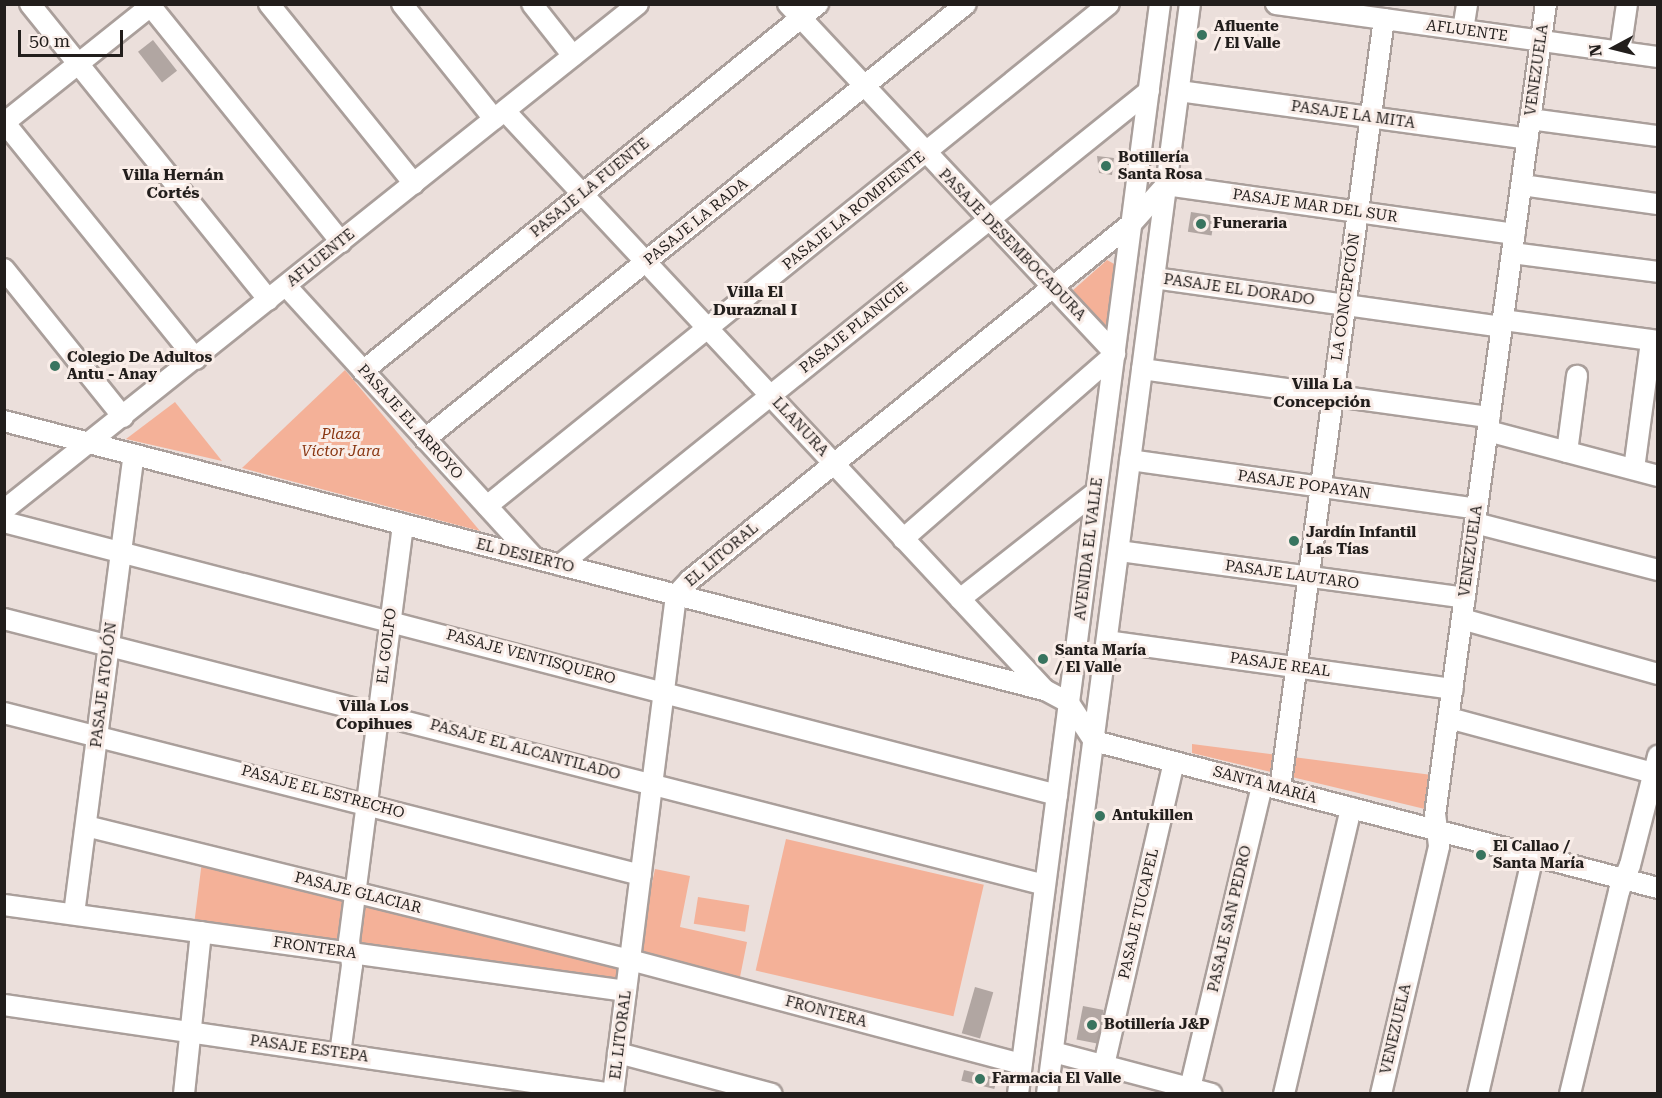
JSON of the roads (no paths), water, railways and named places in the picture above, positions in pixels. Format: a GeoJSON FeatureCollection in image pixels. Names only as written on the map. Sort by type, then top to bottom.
{"type":"FeatureCollection","features":[{"type":"Feature","properties":{"kind":"street"},"geometry":{"type":"LineString","coordinates":[[30,4],[269,300]]}},
{"type":"Feature","properties":{"kind":"street"},"geometry":{"type":"LineString","coordinates":[[269,4],[414,184]]}},
{"type":"Feature","properties":{"kind":"street","name":"LLANURA"},"geometry":{"type":"LineString","coordinates":[[402,4],[499,115],[582,194],[1045,690],[1069,703],[1094,741]]}},
{"type":"Feature","properties":{"kind":"street"},"geometry":{"type":"LineString","coordinates":[[532,4],[573,56]]}},
{"type":"Feature","properties":{"kind":"street","name":"AFLUENTE"},"geometry":{"type":"LineString","coordinates":[[4,510],[638,4]]}},
{"type":"Feature","properties":{"kind":"street","name":"PASAJE LA FUENTE"},"geometry":{"type":"LineString","coordinates":[[363,371],[582,194],[794,11],[818,4]]}},
{"type":"Feature","properties":{"kind":"street","name":"PASAJE LA RADA"},"geometry":{"type":"LineString","coordinates":[[425,439],[966,4]]}},
{"type":"Feature","properties":{"kind":"street","name":"PASAJE LA ROMPIENTE"},"geometry":{"type":"LineString","coordinates":[[487,506],[1109,4]]}},
{"type":"Feature","properties":{"kind":"street","name":"AVENIDA EL VALLE"},"geometry":{"type":"LineString","coordinates":[[1018,1094],[1160,4]]}},
{"type":"Feature","properties":{"kind":"street","name":"AVENIDA EL VALLE"},"geometry":{"type":"LineString","coordinates":[[1047,1094],[1190,4]]}},
{"type":"Feature","properties":{"kind":"street","name":"AFLUENTE"},"geometry":{"type":"LineString","coordinates":[[1276,4],[1393,15],[1463,30],[1658,57]]}},
{"type":"Feature","properties":{"kind":"street"},"geometry":{"type":"LineString","coordinates":[[1463,30],[1467,4]]}},
{"type":"Feature","properties":{"kind":"street","name":"VENEZUELA"},"geometry":{"type":"LineString","coordinates":[[1382,1094],[1439,846],[1437,830],[1452,689],[1546,4]]}},
{"type":"Feature","properties":{"kind":"street"},"geometry":{"type":"LineString","coordinates":[[1620,52],[1627,4]]}},
{"type":"Feature","properties":{"kind":"street"},"geometry":{"type":"LineString","coordinates":[[196,359],[5,122],[151,5],[341,243]]}},
{"type":"Feature","properties":{"kind":"street","name":"PASAJE DESEMBOCADURA"},"geometry":{"type":"LineString","coordinates":[[794,11],[987,221],[1053,286],[1115,354]]}},
{"type":"Feature","properties":{"kind":"street","name":"LA CONCEPCIÓN"},"geometry":{"type":"LineString","coordinates":[[1271,787],[1296,667],[1371,117],[1393,15]]}},
{"type":"Feature","properties":{"kind":"street","name":"PASAJE PLANICIE"},"geometry":{"type":"LineString","coordinates":[[560,565],[1149,91]]}},
{"type":"Feature","properties":{"kind":"street","name":"PASAJE LA MITA"},"geometry":{"type":"LineString","coordinates":[[1179,91],[1528,139]]}},
{"type":"Feature","properties":{"kind":"street"},"geometry":{"type":"LineString","coordinates":[[1530,118],[1658,136]]}},
{"type":"Feature","properties":{"kind":"street"},"geometry":{"type":"LineString","coordinates":[[1132,223],[1166,185]]}},
{"type":"Feature","properties":{"kind":"street","name":"PASAJE MAR DEL SUR"},"geometry":{"type":"LineString","coordinates":[[1166,185],[1358,212],[1658,272]]}},
{"type":"Feature","properties":{"kind":"street"},"geometry":{"type":"LineString","coordinates":[[1522,185],[1658,204]]}},
{"type":"Feature","properties":{"kind":"street","name":"EL LITORAL"},"geometry":{"type":"LineString","coordinates":[[613,1094],[676,595],[1132,223]]}},
{"type":"Feature","properties":{"kind":"street"},"geometry":{"type":"LineString","coordinates":[[4,269],[123,417]]}},
{"type":"Feature","properties":{"kind":"street","name":"PASAJE EL DORADO"},"geometry":{"type":"LineString","coordinates":[[1154,278],[1345,305],[1654,341]]}},
{"type":"Feature","properties":{"kind":"street","name":"PASAJE EL ARROYO"},"geometry":{"type":"LineString","coordinates":[[286,286],[534,558]]}},
{"type":"Feature","properties":{"kind":"street"},"geometry":{"type":"LineString","coordinates":[[1634,470],[1654,341]]}},
{"type":"Feature","properties":{"kind":"street"},"geometry":{"type":"LineString","coordinates":[[903,539],[1115,354],[1143,363],[1489,424],[1567,452],[1658,476]]}},
{"type":"Feature","properties":{"kind":"street"},"geometry":{"type":"LineString","coordinates":[[1567,452],[1577,376]]}},
{"type":"Feature","properties":{"kind":"street","name":"EL DESIERTO"},"geometry":{"type":"LineString","coordinates":[[4,421],[1045,690]]}},
{"type":"Feature","properties":{"kind":"street","name":"PASAJE ATOLÓN"},"geometry":{"type":"LineString","coordinates":[[74,914],[134,455]]}},
{"type":"Feature","properties":{"kind":"street","name":"PASAJE POPAYAN"},"geometry":{"type":"LineString","coordinates":[[1130,460],[1321,487],[1476,516],[1658,570]]}},
{"type":"Feature","properties":{"kind":"street"},"geometry":{"type":"LineString","coordinates":[[960,599],[1096,492]]}},
{"type":"Feature","properties":{"kind":"street","name":"PASAJE VENTISQUERO"},"geometry":{"type":"LineString","coordinates":[[4,522],[391,620],[1057,795]]}},
{"type":"Feature","properties":{"kind":"street","name":"EL GOLFO"},"geometry":{"type":"LineString","coordinates":[[340,1054],[356,893],[403,524]]}},
{"type":"Feature","properties":{"kind":"street","name":"PASAJE LAUTARO"},"geometry":{"type":"LineString","coordinates":[[1119,551],[1465,598]]}},
{"type":"Feature","properties":{"kind":"street","name":"PASAJE EL ALCANTILADO"},"geometry":{"type":"LineString","coordinates":[[4,619],[379,711],[1045,885]]}},
{"type":"Feature","properties":{"kind":"street"},"geometry":{"type":"LineString","coordinates":[[1462,619],[1658,674]]}},
{"type":"Feature","properties":{"kind":"street","name":"PASAJE REAL"},"geometry":{"type":"LineString","coordinates":[[1107,640],[1452,689]]}},
{"type":"Feature","properties":{"kind":"street","name":"PASAJE EL ESTRECHO"},"geometry":{"type":"LineString","coordinates":[[4,713],[98,734],[641,875]]}},
{"type":"Feature","properties":{"kind":"street"},"geometry":{"type":"LineString","coordinates":[[1449,718],[1655,764],[1570,1094]]}},
{"type":"Feature","properties":{"kind":"street","name":"SANTA MARÍA"},"geometry":{"type":"LineString","coordinates":[[1094,741],[1437,830]]}},
{"type":"Feature","properties":{"kind":"street","name":"PASAJE TUCAPEL"},"geometry":{"type":"LineString","coordinates":[[1104,1065],[1174,762]]}},
{"type":"Feature","properties":{"kind":"street","name":"PASAJE SAN PEDRO"},"geometry":{"type":"LineString","coordinates":[[1190,1088],[1271,787]]}},
{"type":"Feature","properties":{"kind":"street"},"geometry":{"type":"LineString","coordinates":[[1284,1094],[1351,808]]}},
{"type":"Feature","properties":{"kind":"street","name":"PASAJE GLACIAR"},"geometry":{"type":"LineString","coordinates":[[86,826],[630,960]]}},
{"type":"Feature","properties":{"kind":"street"},"geometry":{"type":"LineString","coordinates":[[1437,830],[1658,888]]}},
{"type":"Feature","properties":{"kind":"street"},"geometry":{"type":"LineString","coordinates":[[1478,1094],[1533,855]]}},
{"type":"Feature","properties":{"kind":"street","name":"FRONTERA"},"geometry":{"type":"LineString","coordinates":[[4,905],[626,991]]}},
{"type":"Feature","properties":{"kind":"street"},"geometry":{"type":"LineString","coordinates":[[184,1094],[201,932]]}},
{"type":"Feature","properties":{"kind":"street","name":"FRONTERA"},"geometry":{"type":"LineString","coordinates":[[630,960],[1022,1064]]}},
{"type":"Feature","properties":{"kind":"street","name":"PASAJE ESTEPA"},"geometry":{"type":"LineString","coordinates":[[4,1005],[340,1054],[494,1085],[613,1094]]}},
{"type":"Feature","properties":{"kind":"street"},"geometry":{"type":"LineString","coordinates":[[1053,1052],[1212,1094]]}},
{"type":"Feature","properties":{"kind":"street"},"geometry":{"type":"LineString","coordinates":[[618,1053],[772,1094]]}},
{"type":"Feature","properties":{"kind":"place","name":"Afluente / El Valle"},"geometry":{"type":"Point","coordinates":[1202,35]}},
{"type":"Feature","properties":{"kind":"place","name":"Botillería Santa Rosa"},"geometry":{"type":"Point","coordinates":[1106,166]}},
{"type":"Feature","properties":{"kind":"place","name":"Funeraria"},"geometry":{"type":"Point","coordinates":[1201,224]}},
{"type":"Feature","properties":{"kind":"place","name":"Colegio De Adultos Antu - Anay"},"geometry":{"type":"Point","coordinates":[55,366]}},
{"type":"Feature","properties":{"kind":"place","name":"Jardín Infantil Las Tías"},"geometry":{"type":"Point","coordinates":[1294,541]}},
{"type":"Feature","properties":{"kind":"place","name":"Santa María / El Valle"},"geometry":{"type":"Point","coordinates":[1043,659]}},
{"type":"Feature","properties":{"kind":"place","name":"Antukillen"},"geometry":{"type":"Point","coordinates":[1100,816]}},
{"type":"Feature","properties":{"kind":"place","name":"El Callao / Santa María"},"geometry":{"type":"Point","coordinates":[1481,855]}},
{"type":"Feature","properties":{"kind":"place","name":"Botillería J&P"},"geometry":{"type":"Point","coordinates":[1092,1025]}},
{"type":"Feature","properties":{"kind":"place","name":"Farmacia El Valle"},"geometry":{"type":"Point","coordinates":[980,1079]}},
{"type":"Feature","properties":{"kind":"district","name":"Villa Hernán Cortés"},"geometry":{"type":"Point","coordinates":[173,184]}},
{"type":"Feature","properties":{"kind":"district","name":"Villa El Duraznal I"},"geometry":{"type":"Point","coordinates":[755,301]}},
{"type":"Feature","properties":{"kind":"district","name":"Villa La Concepción"},"geometry":{"type":"Point","coordinates":[1322,393]}},
{"type":"Feature","properties":{"kind":"district","name":"Villa Los Copihues"},"geometry":{"type":"Point","coordinates":[374,715]}},
{"type":"Feature","properties":{"kind":"park label","name":"Plaza Víctor Jara"},"geometry":{"type":"Point","coordinates":[341,442]}}]}
